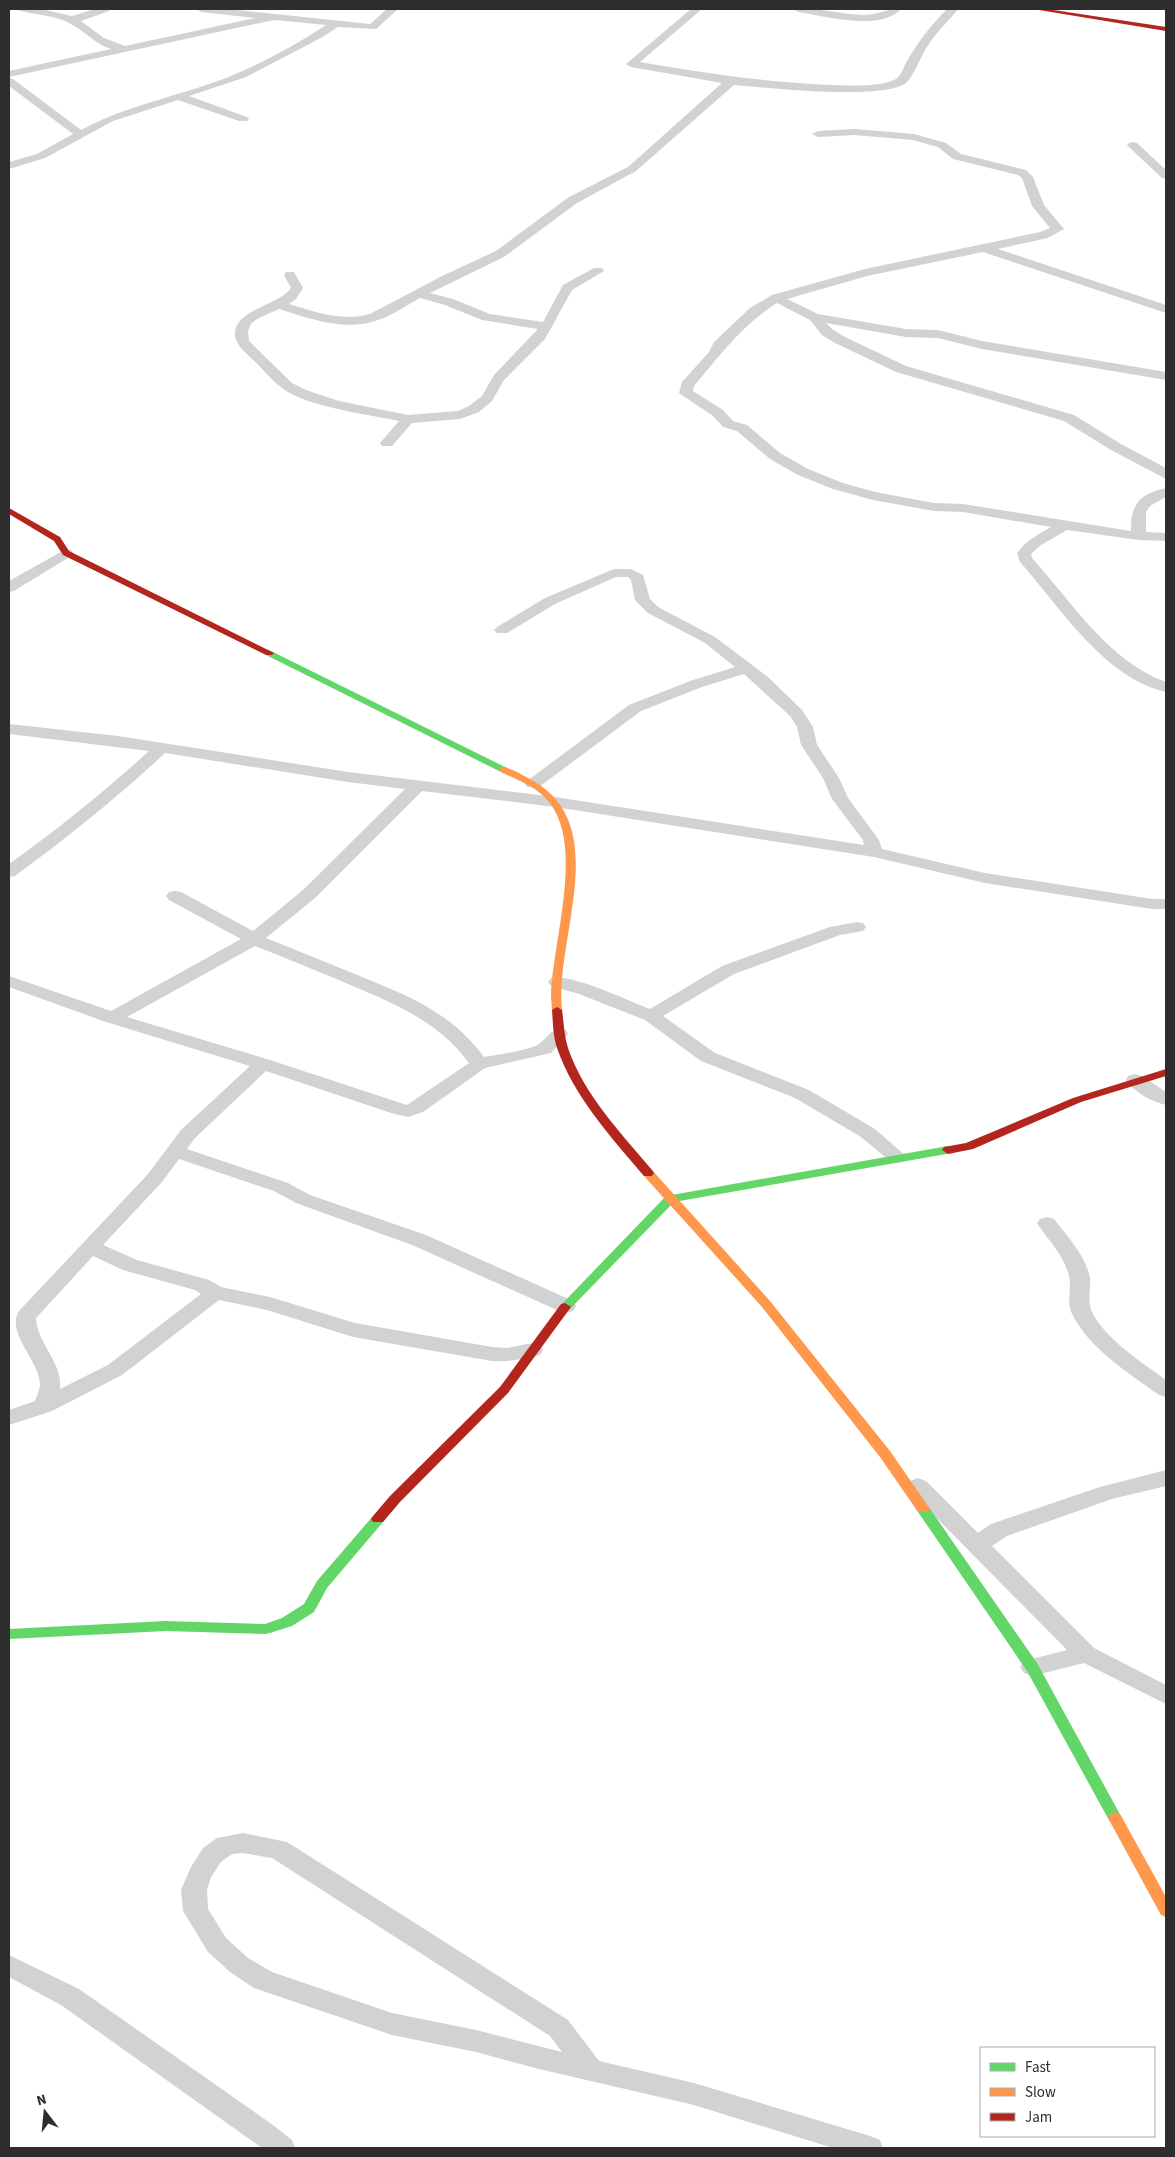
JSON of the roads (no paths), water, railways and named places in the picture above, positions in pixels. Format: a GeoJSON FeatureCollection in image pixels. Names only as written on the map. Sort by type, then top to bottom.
{"type":"FeatureCollection","features":[{"type":"Feature","properties":{"kind":"street"},"geometry":{"type":"LineString","coordinates":[[24,9],[72,20],[87,29],[104,44],[122,48]]}},
{"type":"Feature","properties":{"kind":"street"},"geometry":{"type":"LineString","coordinates":[[72,20],[105,9]]}},
{"type":"Feature","properties":{"kind":"street"},"geometry":{"type":"LineString","coordinates":[[201,9],[372,27],[393,9]]}},
{"type":"Feature","properties":{"kind":"street"},"geometry":{"type":"LineString","coordinates":[[696,9],[631,64],[731,81],[782,86],[854,89],[892,85],[903,80],[940,20],[953,9]]}},
{"type":"Feature","properties":{"kind":"street"},"geometry":{"type":"LineString","coordinates":[[798,9],[872,18],[882,17],[896,9]]}},
{"type":"Feature","properties":{"kind":"street"},"geometry":{"type":"LineString","coordinates":[[1036,9],[1166,30]]}},
{"type":"Feature","properties":{"kind":"street"},"geometry":{"type":"LineString","coordinates":[[9,74],[122,48],[273,17]]}},
{"type":"Feature","properties":{"kind":"street"},"geometry":{"type":"LineString","coordinates":[[9,166],[41,156],[109,118],[242,74],[315,37],[336,23]]}},
{"type":"Feature","properties":{"kind":"street"},"geometry":{"type":"LineString","coordinates":[[9,81],[80,134]]}},
{"type":"Feature","properties":{"kind":"street"},"geometry":{"type":"LineString","coordinates":[[280,305],[326,320],[361,321],[375,317],[446,279],[500,254],[573,200],[632,169],[731,81]]}},
{"type":"Feature","properties":{"kind":"street"},"geometry":{"type":"LineString","coordinates":[[177,96],[243,119]]}},
{"type":"Feature","properties":{"kind":"street"},"geometry":{"type":"LineString","coordinates":[[818,134],[855,132],[914,137],[942,145],[957,157],[1022,172],[1027,176],[1038,206],[1058,229],[1050,233],[847,277],[776,298],[755,312],[719,344],[715,353],[687,386],[686,393],[718,413],[728,424],[742,428],[775,456],[803,472],[838,486],[874,496],[934,507],[963,508],[1140,536],[1166,536]]}},
{"type":"Feature","properties":{"kind":"street"},"geometry":{"type":"LineString","coordinates":[[1133,145],[1166,176]]}},
{"type":"Feature","properties":{"kind":"street"},"geometry":{"type":"LineString","coordinates":[[984,248],[1166,309]]}},
{"type":"Feature","properties":{"kind":"street"},"geometry":{"type":"LineString","coordinates":[[290,274],[297,288],[295,294],[280,305],[258,313],[247,320],[243,326],[243,342],[283,382],[302,393],[336,404],[408,419],[460,414],[474,409],[486,398],[500,378],[540,336],[558,308],[567,288],[598,271]]}},
{"type":"Feature","properties":{"kind":"street"},"geometry":{"type":"LineString","coordinates":[[420,294],[449,302],[487,317],[546,326]]}},
{"type":"Feature","properties":{"kind":"street"},"geometry":{"type":"LineString","coordinates":[[776,298],[815,317],[897,331],[938,334],[982,345],[1166,376]]}},
{"type":"Feature","properties":{"kind":"street"},"geometry":{"type":"LineString","coordinates":[[815,317],[827,332],[838,339],[901,369],[927,378],[994,395],[1021,406],[1069,418],[1116,448],[1154,466],[1166,475]]}},
{"type":"Feature","properties":{"kind":"street"},"geometry":{"type":"LineString","coordinates":[[387,443],[408,419]]}},
{"type":"Feature","properties":{"kind":"street"},"geometry":{"type":"LineString","coordinates":[[1140,536],[1138,514],[1148,499],[1166,492]]}},
{"type":"Feature","properties":{"kind":"street"},"geometry":{"type":"LineString","coordinates":[[9,511],[57,539],[66,554],[534,784],[555,802],[567,832],[571,868],[554,993],[559,1034],[572,1070],[592,1105],[670,1199],[766,1304],[885,1454],[1032,1667],[1166,1911]]}},
{"type":"Feature","properties":{"kind":"street"},"geometry":{"type":"LineString","coordinates":[[1064,525],[1036,542],[1024,552],[1025,559],[1120,664],[1138,676],[1166,687]]}},
{"type":"Feature","properties":{"kind":"street"},"geometry":{"type":"LineString","coordinates":[[9,588],[28,574],[66,554]]}},
{"type":"Feature","properties":{"kind":"street"},"geometry":{"type":"LineString","coordinates":[[502,630],[550,601],[572,591],[614,573],[631,573],[638,578],[643,600],[653,610],[710,640],[762,680],[796,713],[805,727],[809,745],[831,778],[840,799],[871,840],[874,852]]}},
{"type":"Feature","properties":{"kind":"street"},"geometry":{"type":"LineString","coordinates":[[534,784],[635,708],[696,684],[746,668]]}},
{"type":"Feature","properties":{"kind":"street"},"geometry":{"type":"LineString","coordinates":[[9,729],[118,741],[348,777],[555,802],[874,852],[984,878],[1152,904],[1166,904]]}},
{"type":"Feature","properties":{"kind":"street"},"geometry":{"type":"LineString","coordinates":[[9,872],[64,832],[117,789],[161,748]]}},
{"type":"Feature","properties":{"kind":"street"},"geometry":{"type":"LineString","coordinates":[[112,1018],[254,939],[310,894],[417,786]]}},
{"type":"Feature","properties":{"kind":"street"},"geometry":{"type":"LineString","coordinates":[[175,896],[254,939],[405,1001],[444,1026],[463,1042],[479,1064]]}},
{"type":"Feature","properties":{"kind":"street"},"geometry":{"type":"LineString","coordinates":[[651,1016],[728,970],[836,931],[856,927]]}},
{"type":"Feature","properties":{"kind":"street"},"geometry":{"type":"LineString","coordinates":[[9,981],[112,1018],[408,1111],[416,1108],[479,1064],[544,1049],[559,1034]]}},
{"type":"Feature","properties":{"kind":"street"},"geometry":{"type":"LineString","coordinates":[[557,982],[585,990],[651,1016],[708,1057],[802,1094],[868,1133],[897,1157]]}},
{"type":"Feature","properties":{"kind":"street"},"geometry":{"type":"LineString","coordinates":[[44,1406],[51,1385],[49,1376],[24,1327],[26,1316],[155,1178],[188,1134],[263,1064]]}},
{"type":"Feature","properties":{"kind":"street"},"geometry":{"type":"LineString","coordinates":[[9,1634],[166,1626],[266,1629],[288,1622],[309,1608],[322,1586],[395,1499],[504,1390],[566,1306],[670,1199],[869,1164],[897,1157],[969,1146],[1045,1112],[1135,1080],[1166,1072]]}},
{"type":"Feature","properties":{"kind":"street"},"geometry":{"type":"LineString","coordinates":[[1135,1080],[1156,1095],[1166,1099]]}},
{"type":"Feature","properties":{"kind":"street"},"geometry":{"type":"LineString","coordinates":[[175,1151],[280,1187],[303,1199],[418,1240],[566,1306]]}},
{"type":"Feature","properties":{"kind":"street"},"geometry":{"type":"LineString","coordinates":[[1048,1223],[1079,1275],[1081,1312],[1092,1329],[1109,1346],[1166,1390]]}},
{"type":"Feature","properties":{"kind":"street"},"geometry":{"type":"LineString","coordinates":[[90,1247],[130,1265],[202,1285],[215,1293],[270,1304],[353,1330],[492,1354],[507,1355],[533,1350]]}},
{"type":"Feature","properties":{"kind":"street"},"geometry":{"type":"LineString","coordinates":[[9,1418],[44,1406],[115,1370],[215,1293]]}},
{"type":"Feature","properties":{"kind":"street"},"geometry":{"type":"LineString","coordinates":[[885,1454],[1086,1654],[1166,1695]]}},
{"type":"Feature","properties":{"kind":"street"},"geometry":{"type":"LineString","coordinates":[[977,1545],[999,1530],[1108,1492],[1166,1478]]}},
{"type":"Feature","properties":{"kind":"street"},"geometry":{"type":"LineString","coordinates":[[1032,1667],[1086,1654]]}},
{"type":"Feature","properties":{"kind":"street"},"geometry":{"type":"LineString","coordinates":[[591,2070],[554,2024],[278,1849],[243,1843],[226,1845],[212,1855],[200,1874],[194,1890],[196,1911],[206,1930],[222,1950],[239,1965],[263,1980],[392,2024],[476,2041],[539,2058],[694,2094],[870,2148]]}},
{"type":"Feature","properties":{"kind":"street"},"geometry":{"type":"LineString","coordinates":[[9,1965],[70,1997],[282,2148]]}}]}
